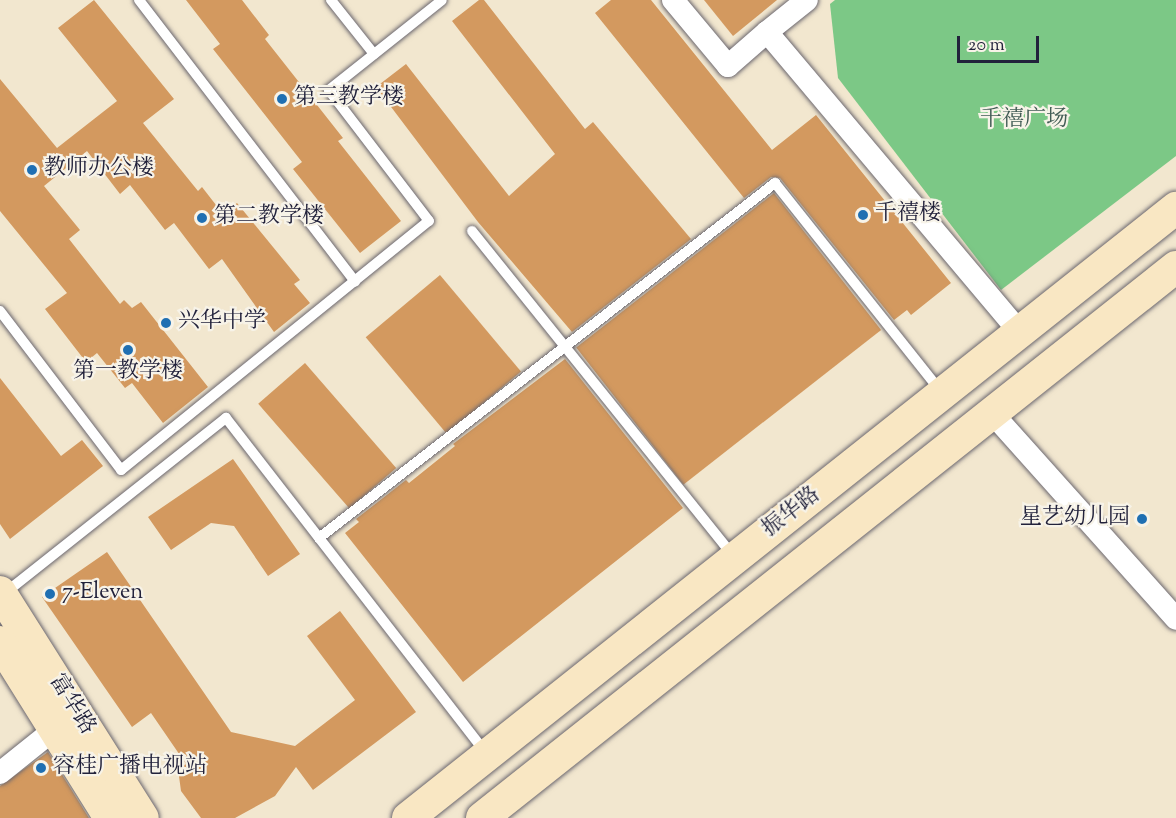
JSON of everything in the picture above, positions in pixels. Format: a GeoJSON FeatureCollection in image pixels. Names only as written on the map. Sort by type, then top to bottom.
{"type":"FeatureCollection","features":[{"type":"Feature","properties":{"kind":"main road","name":"振华路"},"geometry":{"type":"LineString","coordinates":[[408,818],[1176,208]]}},
{"type":"Feature","properties":{"kind":"main road","name":"振华路"},"geometry":{"type":"LineString","coordinates":[[482,818],[1176,267]]}},
{"type":"Feature","properties":{"kind":"main road","name":"富华路"},"geometry":{"type":"LineString","coordinates":[[1,594],[143,818]]}},
{"type":"Feature","properties":{"kind":"main road","name":"富华路"},"geometry":{"type":"LineString","coordinates":[[0,642],[110,818]]}},
{"type":"Feature","properties":{"kind":"street"},"geometry":{"type":"LineString","coordinates":[[673,0],[728,66],[807,0]]}},
{"type":"Feature","properties":{"kind":"street"},"geometry":{"type":"LineString","coordinates":[[767,32],[1020,332]]}},
{"type":"Feature","properties":{"kind":"street"},"geometry":{"type":"LineString","coordinates":[[992,413],[1176,619]]}},
{"type":"Feature","properties":{"kind":"street"},"geometry":{"type":"LineString","coordinates":[[0,773],[54,729]]}},
{"type":"Feature","properties":{"kind":"lane"},"geometry":{"type":"LineString","coordinates":[[139,0],[355,282]]}},
{"type":"Feature","properties":{"kind":"lane"},"geometry":{"type":"LineString","coordinates":[[331,0],[374,54]]}},
{"type":"Feature","properties":{"kind":"lane"},"geometry":{"type":"LineString","coordinates":[[0,311],[121,470],[429,221],[329,90],[442,0]]}},
{"type":"Feature","properties":{"kind":"lane"},"geometry":{"type":"LineString","coordinates":[[319,538],[775,183],[942,394]]}},
{"type":"Feature","properties":{"kind":"lane"},"geometry":{"type":"LineString","coordinates":[[472,231],[735,558]]}},
{"type":"Feature","properties":{"kind":"lane"},"geometry":{"type":"LineString","coordinates":[[1,594],[226,418],[487,755]]}},
{"type":"Feature","properties":{"kind":"green space","name":"千禧广场"},"geometry":{"type":"Polygon","coordinates":[[[835,0],[1176,0],[1176,156],[1001,290],[838,78],[830,4],[835,0]]]}},
{"type":"Feature","properties":{"kind":"building"},"geometry":{"type":"Polygon","coordinates":[[[94,0],[174,99],[143,123],[198,191],[202,187],[223,214],[237,203],[300,280],[294,284],[310,303],[274,332],[222,259],[209,269],[174,223],[165,230],[130,185],[120,194],[87,151],[44,186],[80,230],[69,239],[120,304],[124,300],[132,308],[141,302],[208,387],[163,423],[132,383],[125,388],[97,353],[86,362],[45,309],[67,293],[0,211],[0,79],[57,148],[117,101],[58,28],[94,0]]]}},
{"type":"Feature","properties":{"kind":"building","name":"第三教学楼"},"geometry":{"type":"Polygon","coordinates":[[[186,0],[242,0],[269,35],[265,39],[343,138],[338,141],[401,221],[360,253],[293,169],[302,162],[213,49],[220,44],[186,0]]]}},
{"type":"Feature","properties":{"kind":"building"},"geometry":{"type":"Polygon","coordinates":[[[479,0],[484,0],[585,129],[593,122],[691,239],[572,332],[478,222],[376,87],[406,64],[509,196],[555,154],[452,21],[479,0]]]}},
{"type":"Feature","properties":{"kind":"building"},"geometry":{"type":"Polygon","coordinates":[[[611,0],[651,0],[772,150],[816,115],[951,283],[911,315],[907,310],[894,320],[780,178],[771,177],[744,198],[595,13],[611,0]]]}},
{"type":"Feature","properties":{"kind":"building"},"geometry":{"type":"Polygon","coordinates":[[[704,0],[777,0],[733,36],[704,0]]]}},
{"type":"Feature","properties":{"kind":"building"},"geometry":{"type":"Polygon","coordinates":[[[774,193],[881,330],[683,485],[576,348],[774,193]]]}},
{"type":"Feature","properties":{"kind":"building"},"geometry":{"type":"Polygon","coordinates":[[[440,275],[521,372],[447,434],[366,337],[440,275]]]}},
{"type":"Feature","properties":{"kind":"building"},"geometry":{"type":"Polygon","coordinates":[[[565,359],[683,508],[463,682],[345,533],[359,522],[356,519],[406,480],[409,483],[455,446],[453,444],[565,359]]]}},
{"type":"Feature","properties":{"kind":"building"},"geometry":{"type":"Polygon","coordinates":[[[305,363],[396,468],[349,509],[258,404],[305,363]]]}},
{"type":"Feature","properties":{"kind":"building"},"geometry":{"type":"Polygon","coordinates":[[[0,378],[61,456],[82,440],[103,466],[10,539],[0,524],[0,378]]]}},
{"type":"Feature","properties":{"kind":"building"},"geometry":{"type":"Polygon","coordinates":[[[233,459],[300,554],[268,576],[234,526],[211,523],[171,550],[148,517],[233,459]]]}},
{"type":"Feature","properties":{"kind":"building"},"geometry":{"type":"Polygon","coordinates":[[[107,552],[231,732],[295,746],[355,700],[307,636],[340,611],[416,712],[313,790],[296,767],[275,796],[235,818],[201,818],[181,791],[178,769],[186,764],[151,713],[132,727],[42,597],[107,552]]]}},
{"type":"Feature","properties":{"kind":"building","name":"容桂广播电视站"},"geometry":{"type":"Polygon","coordinates":[[[48,752],[89,818],[0,818],[0,786],[48,752]]]}},
{"type":"Feature","properties":{"kind":"place","name":"第三教学楼"},"geometry":{"type":"Point","coordinates":[282,99]}},
{"type":"Feature","properties":{"kind":"place","name":"教师办公楼"},"geometry":{"type":"Point","coordinates":[32,170]}},
{"type":"Feature","properties":{"kind":"place","name":"千禧楼"},"geometry":{"type":"Point","coordinates":[863,215]}},
{"type":"Feature","properties":{"kind":"place","name":"第二教学楼"},"geometry":{"type":"Point","coordinates":[202,218]}},
{"type":"Feature","properties":{"kind":"place","name":"兴华中学"},"geometry":{"type":"Point","coordinates":[166,323]}},
{"type":"Feature","properties":{"kind":"place","name":"第一教学楼"},"geometry":{"type":"Point","coordinates":[128,350]}},
{"type":"Feature","properties":{"kind":"place","name":"星艺幼儿园"},"geometry":{"type":"Point","coordinates":[1142,519]}},
{"type":"Feature","properties":{"kind":"place","name":"7-Eleven"},"geometry":{"type":"Point","coordinates":[50,594]}},
{"type":"Feature","properties":{"kind":"place","name":"容桂广播电视站"},"geometry":{"type":"Point","coordinates":[41,768]}}]}
